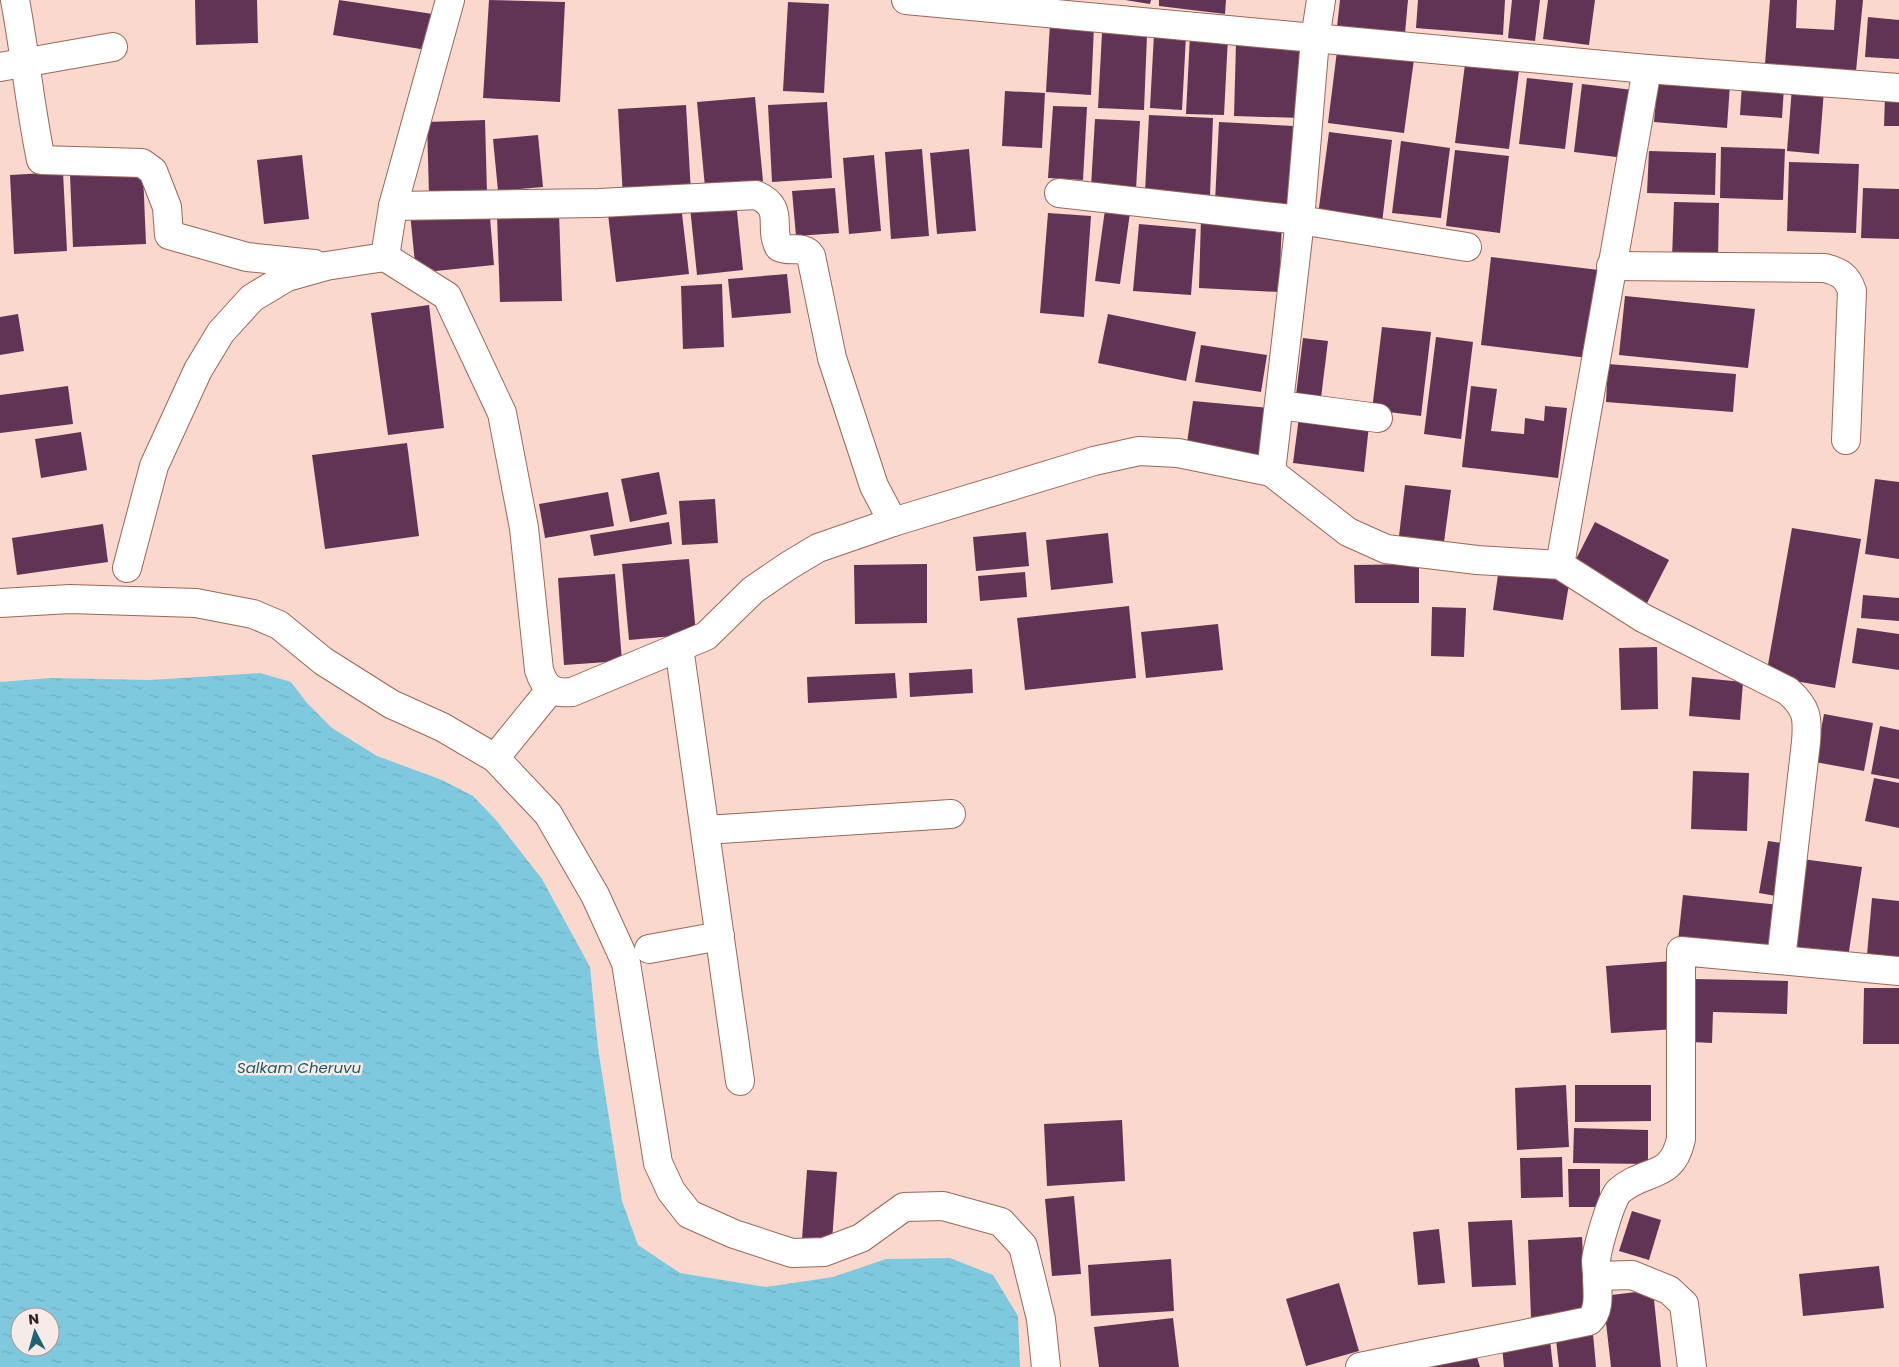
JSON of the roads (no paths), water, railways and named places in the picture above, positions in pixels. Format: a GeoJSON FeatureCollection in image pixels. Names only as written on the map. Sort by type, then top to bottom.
{"type":"FeatureCollection","features":[{"type":"Feature","properties":{"kind":"street"},"geometry":{"type":"LineString","coordinates":[[15,0],[13,64],[34,124],[41,160],[142,163],[153,171],[167,206],[169,235],[247,257],[326,266]]}},
{"type":"Feature","properties":{"kind":"street"},"geometry":{"type":"LineString","coordinates":[[385,256],[393,206],[450,0]]}},
{"type":"Feature","properties":{"kind":"street"},"geometry":{"type":"LineString","coordinates":[[906,0],[1647,69],[1899,88]]}},
{"type":"Feature","properties":{"kind":"street"},"geometry":{"type":"LineString","coordinates":[[1271,472],[1300,220],[1315,39],[1321,0]]}},
{"type":"Feature","properties":{"kind":"street"},"geometry":{"type":"LineString","coordinates":[[13,64],[113,47]]}},
{"type":"Feature","properties":{"kind":"street"},"geometry":{"type":"LineString","coordinates":[[1560,565],[1647,69]]}},
{"type":"Feature","properties":{"kind":"street"},"geometry":{"type":"LineString","coordinates":[[1059,193],[1300,220],[1467,247]]}},
{"type":"Feature","properties":{"kind":"street"},"geometry":{"type":"LineString","coordinates":[[393,206],[599,203],[756,195],[766,199],[775,216],[776,242],[779,247],[787,250],[803,249],[808,251],[811,256],[832,358],[874,486],[892,522]]}},
{"type":"Feature","properties":{"kind":"street"},"geometry":{"type":"LineString","coordinates":[[127,568],[154,466],[198,370],[221,332],[252,298],[287,277],[326,266],[385,256],[447,296],[502,413],[524,528],[539,670],[544,683],[551,689],[563,693],[572,692],[706,636],[753,590],[818,548],[892,522],[1094,461],[1139,451],[1178,453],[1271,472],[1348,532],[1386,549],[1477,560],[1560,565],[1643,618],[1788,691],[1801,703],[1807,722],[1806,742],[1781,960]]}},
{"type":"Feature","properties":{"kind":"street"},"geometry":{"type":"LineString","coordinates":[[1611,266],[1824,268],[1838,272],[1848,280],[1852,291],[1846,440]]}},
{"type":"Feature","properties":{"kind":"street"},"geometry":{"type":"LineString","coordinates":[[1279,404],[1378,418]]}},
{"type":"Feature","properties":{"kind":"street"},"geometry":{"type":"LineString","coordinates":[[0,603],[70,599],[196,603],[253,614],[279,625],[323,661],[390,704],[442,727],[495,758],[548,814],[595,895],[626,964],[658,1163],[671,1191],[689,1214],[734,1234],[792,1253],[824,1252],[861,1238],[904,1206],[943,1206],[1001,1222],[1023,1246],[1041,1319],[1046,1367]]}},
{"type":"Feature","properties":{"kind":"street"},"geometry":{"type":"LineString","coordinates":[[680,647],[740,1081]]}},
{"type":"Feature","properties":{"kind":"street"},"geometry":{"type":"LineString","coordinates":[[495,758],[551,689]]}},
{"type":"Feature","properties":{"kind":"street"},"geometry":{"type":"LineString","coordinates":[[705,830],[950,814]]}},
{"type":"Feature","properties":{"kind":"street"},"geometry":{"type":"LineString","coordinates":[[649,949],[720,936]]}},
{"type":"Feature","properties":{"kind":"street"},"geometry":{"type":"LineString","coordinates":[[1360,1367],[1589,1321],[1594,1316],[1597,1309],[1596,1260],[1611,1205],[1617,1192],[1628,1184],[1666,1168],[1674,1160],[1678,1152],[1681,1139],[1681,951],[1899,971]]}},
{"type":"Feature","properties":{"kind":"street"},"geometry":{"type":"LineString","coordinates":[[1597,1276],[1632,1274],[1669,1290],[1684,1304],[1692,1367]]}},
{"type":"Feature","properties":{"kind":"water","name":"Salkam Cheruvu"},"geometry":{"type":"Polygon","coordinates":[[[260,673],[291,682],[307,703],[332,728],[377,756],[442,780],[473,796],[496,820],[542,879],[590,967],[598,1048],[622,1201],[638,1245],[680,1273],[766,1287],[833,1277],[886,1259],[950,1258],[993,1275],[1018,1316],[1020,1367],[0,1367],[0,682],[51,678],[151,680],[260,673]]]}}]}
